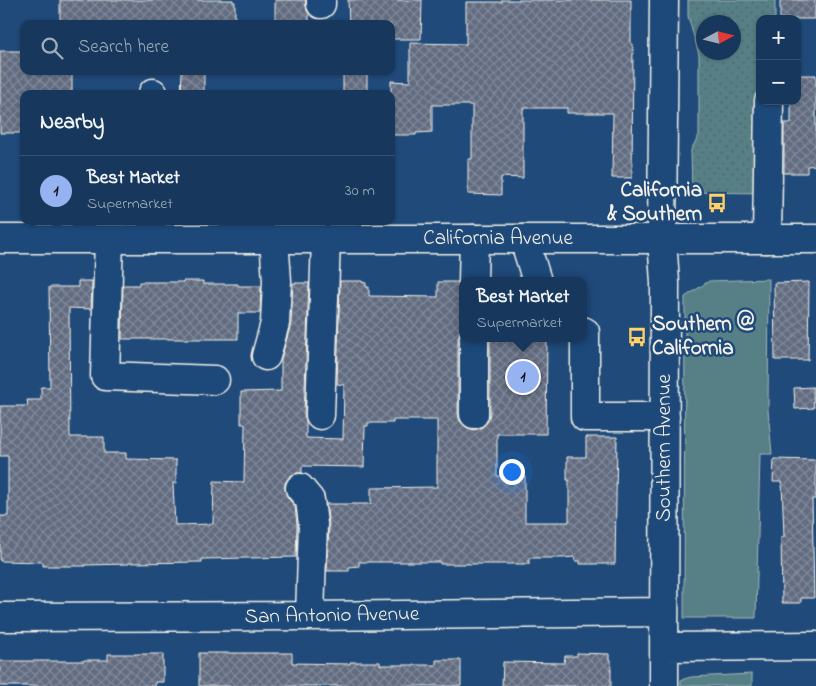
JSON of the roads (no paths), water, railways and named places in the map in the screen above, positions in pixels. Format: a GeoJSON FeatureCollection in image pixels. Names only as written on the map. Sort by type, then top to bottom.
{"type":"FeatureCollection","features":[{"type":"Feature","properties":{"kind":"street","name":"Southern Avenue"},"geometry":{"type":"LineString","coordinates":[[664,0],[662,238],[665,283],[664,686]]}},
{"type":"Feature","properties":{"kind":"street"},"geometry":{"type":"LineString","coordinates":[[767,239],[769,105]]}},
{"type":"Feature","properties":{"kind":"street","name":"California Avenue"},"geometry":{"type":"LineString","coordinates":[[0,239],[109,239],[152,230],[274,239],[816,239]]}},
{"type":"Feature","properties":{"kind":"street"},"geometry":{"type":"LineString","coordinates":[[109,239],[106,376],[215,380]]}},
{"type":"Feature","properties":{"kind":"street"},"geometry":{"type":"LineString","coordinates":[[266,356],[276,323],[277,282],[274,239]]}},
{"type":"Feature","properties":{"kind":"street"},"geometry":{"type":"LineString","coordinates":[[320,415],[326,239]]}},
{"type":"Feature","properties":{"kind":"street"},"geometry":{"type":"LineString","coordinates":[[473,277],[474,239]]}},
{"type":"Feature","properties":{"kind":"street"},"geometry":{"type":"LineString","coordinates":[[524,239],[536,277]]}},
{"type":"Feature","properties":{"kind":"street"},"geometry":{"type":"LineString","coordinates":[[474,342],[474,414]]}},
{"type":"Feature","properties":{"kind":"street"},"geometry":{"type":"LineString","coordinates":[[584,342],[585,417],[665,417]]}},
{"type":"Feature","properties":{"kind":"street"},"geometry":{"type":"LineString","coordinates":[[300,488],[310,500],[312,524],[310,616]]}},
{"type":"Feature","properties":{"kind":"street","name":"San Antonio Avenue"},"geometry":{"type":"LineString","coordinates":[[0,617],[664,612]]}},
{"type":"Feature","properties":{"kind":"street"},"geometry":{"type":"LineString","coordinates":[[664,647],[816,646]]}},
{"type":"Feature","properties":{"kind":"place","name":"California & Southern"},"geometry":{"type":"Point","coordinates":[717,203]}},
{"type":"Feature","properties":{"kind":"place","name":"Southern @ California"},"geometry":{"type":"Point","coordinates":[637,337]}},
{"type":"Feature","properties":{"kind":"place","name":"Best Market"},"geometry":{"type":"Point","coordinates":[523,377]}}]}
